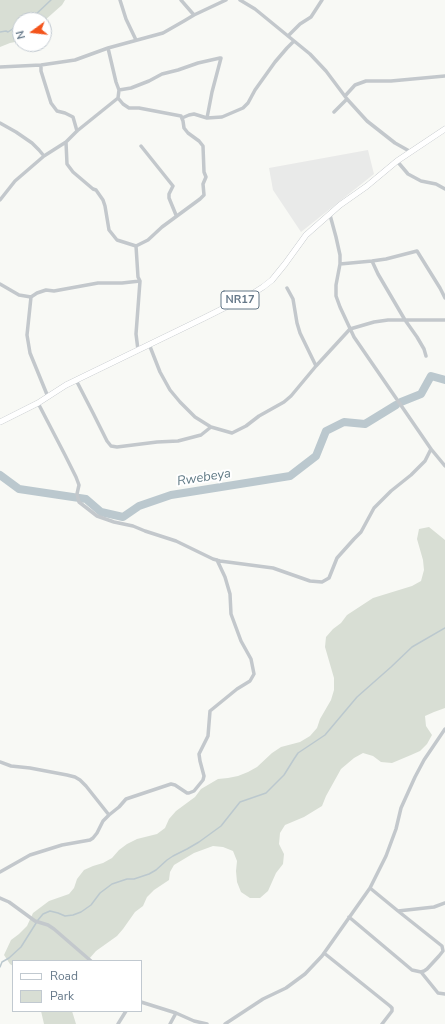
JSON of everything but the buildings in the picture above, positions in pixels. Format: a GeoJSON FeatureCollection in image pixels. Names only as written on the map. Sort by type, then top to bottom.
{"type":"FeatureCollection","features":[{"type":"Feature","properties":{"kind":"main road","name":"NR17"},"geometry":{"type":"LineString","coordinates":[[0,422],[38,403],[66,385],[263,287],[272,280],[306,235],[340,205],[367,186],[397,161],[445,129]]}},
{"type":"Feature","properties":{"kind":"street"},"geometry":{"type":"LineString","coordinates":[[120,0],[126,19],[136,40]]}},
{"type":"Feature","properties":{"kind":"street"},"geometry":{"type":"LineString","coordinates":[[181,0],[194,15]]}},
{"type":"Feature","properties":{"kind":"street"},"geometry":{"type":"LineString","coordinates":[[0,67],[41,65],[75,60],[108,48],[163,33],[194,15],[226,0]]}},
{"type":"Feature","properties":{"kind":"street"},"geometry":{"type":"LineString","coordinates":[[240,0],[245,1],[310,54],[367,121],[395,143],[412,152]]}},
{"type":"Feature","properties":{"kind":"street"},"geometry":{"type":"LineString","coordinates":[[288,36],[300,24],[311,17],[322,0]]}},
{"type":"Feature","properties":{"kind":"street"},"geometry":{"type":"LineString","coordinates":[[182,118],[194,114],[207,118],[222,117],[243,108],[248,103],[255,90],[275,62],[294,41]]}},
{"type":"Feature","properties":{"kind":"street"},"geometry":{"type":"LineString","coordinates":[[0,200],[15,182],[44,156],[66,142],[77,131],[118,98],[119,90],[108,48]]}},
{"type":"Feature","properties":{"kind":"street"},"geometry":{"type":"LineString","coordinates":[[119,90],[131,88],[162,74],[221,58],[207,118]]}},
{"type":"Feature","properties":{"kind":"street"},"geometry":{"type":"LineString","coordinates":[[41,65],[41,71],[51,103],[57,111],[73,117],[77,131]]}},
{"type":"Feature","properties":{"kind":"street"},"geometry":{"type":"LineString","coordinates":[[334,112],[355,85],[366,81],[391,81],[445,76]]}},
{"type":"Feature","properties":{"kind":"street"},"geometry":{"type":"LineString","coordinates":[[66,142],[67,164],[73,172],[96,190],[103,200],[109,230],[117,240],[136,246],[148,240],[162,227],[200,199],[204,195],[203,184],[206,177],[204,172],[203,146],[199,140],[188,133],[184,128],[181,116],[153,110],[129,108],[118,98]]}},
{"type":"Feature","properties":{"kind":"street"},"geometry":{"type":"LineString","coordinates":[[0,123],[16,132],[40,150],[44,156]]}},
{"type":"Feature","properties":{"kind":"street"},"geometry":{"type":"LineString","coordinates":[[142,146],[173,186],[169,194],[169,198],[176,216]]}},
{"type":"Feature","properties":{"kind":"street"},"geometry":{"type":"LineString","coordinates":[[397,161],[408,174],[421,181],[436,184],[445,188]]}},
{"type":"Feature","properties":{"kind":"street"},"geometry":{"type":"LineString","coordinates":[[330,215],[340,255],[336,296],[350,329],[431,449],[445,466]]}},
{"type":"Feature","properties":{"kind":"street"},"geometry":{"type":"LineString","coordinates":[[136,246],[138,277],[140,281],[136,334],[138,350]]}},
{"type":"Feature","properties":{"kind":"street"},"geometry":{"type":"LineString","coordinates":[[340,264],[372,262],[416,251],[445,298]]}},
{"type":"Feature","properties":{"kind":"street"},"geometry":{"type":"LineString","coordinates":[[372,262],[405,320],[418,338],[426,356]]}},
{"type":"Feature","properties":{"kind":"street"},"geometry":{"type":"LineString","coordinates":[[0,284],[20,295],[31,296],[46,290],[54,291],[98,283],[140,281]]}},
{"type":"Feature","properties":{"kind":"street"},"geometry":{"type":"LineString","coordinates":[[287,288],[293,299],[300,333],[316,366]]}},
{"type":"Feature","properties":{"kind":"street"},"geometry":{"type":"LineString","coordinates":[[31,296],[27,335],[30,353],[48,397]]}},
{"type":"Feature","properties":{"kind":"street"},"geometry":{"type":"LineString","coordinates":[[149,344],[160,372],[170,390],[180,402],[196,418],[211,427],[232,433],[246,426],[291,396],[350,329],[374,322],[388,320],[445,320]]}},
{"type":"Feature","properties":{"kind":"street"},"geometry":{"type":"LineString","coordinates":[[76,380],[111,446],[117,447],[178,441],[201,435],[211,427]]}},
{"type":"Feature","properties":{"kind":"street"},"geometry":{"type":"LineString","coordinates":[[38,403],[76,477],[79,502],[97,516],[114,522],[133,526],[176,541],[217,560],[273,568],[310,581],[322,582],[329,578],[337,558],[361,532],[374,508],[425,461],[431,449]]}},
{"type":"Feature","properties":{"kind":"street"},"geometry":{"type":"LineString","coordinates":[[0,872],[30,855],[62,845],[94,838],[101,824],[126,799],[167,785],[175,785],[187,794],[191,793],[204,778],[199,754],[208,736],[210,711],[237,689],[250,681],[254,674],[251,659],[241,641],[231,614],[230,594],[225,577],[217,560]]}},
{"type":"Feature","properties":{"kind":"street"},"geometry":{"type":"LineString","coordinates":[[225,1024],[263,999],[286,988],[305,974],[324,953],[370,888],[386,856],[396,829],[401,808],[415,777],[424,760],[445,729]]}},
{"type":"Feature","properties":{"kind":"street"},"geometry":{"type":"LineString","coordinates":[[0,762],[11,766],[67,774],[75,777],[86,786],[109,815]]}},
{"type":"Feature","properties":{"kind":"street"},"geometry":{"type":"LineString","coordinates":[[370,888],[440,944],[443,951],[427,969],[421,972]]}},
{"type":"Feature","properties":{"kind":"street"},"geometry":{"type":"LineString","coordinates":[[0,898],[9,902],[37,922],[48,925],[54,929],[90,960]]}},
{"type":"Feature","properties":{"kind":"street"},"geometry":{"type":"LineString","coordinates":[[398,911],[434,907],[445,903]]}},
{"type":"Feature","properties":{"kind":"street"},"geometry":{"type":"LineString","coordinates":[[349,917],[412,970],[421,972],[438,993],[445,994]]}},
{"type":"Feature","properties":{"kind":"street"},"geometry":{"type":"LineString","coordinates":[[324,953],[392,1008],[392,1011],[382,1024]]}},
{"type":"Feature","properties":{"kind":"street"},"geometry":{"type":"LineString","coordinates":[[142,1002],[176,1013],[194,1021],[207,1024]]}},
{"type":"Feature","properties":{"kind":"street"},"geometry":{"type":"LineString","coordinates":[[118,1024],[125,1012]]}},
{"type":"Feature","properties":{"kind":"street"},"geometry":{"type":"LineString","coordinates":[[170,1024],[176,1013]]}},
{"type":"Feature","properties":{"kind":"shaded area"},"geometry":{"type":"Polygon","coordinates":[[[368,150],[374,174],[301,232],[273,190],[269,168],[368,150]]]}},
{"type":"Feature","properties":{"kind":"green space"},"geometry":{"type":"Polygon","coordinates":[[[0,0],[65,0],[62,5],[52,14],[52,12],[12,12],[12,43],[0,47],[0,0]]]}},
{"type":"Feature","properties":{"kind":"green space"},"geometry":{"type":"Polygon","coordinates":[[[429,527],[445,540],[445,708],[425,716],[426,726],[432,735],[427,744],[420,751],[392,763],[381,762],[373,756],[363,753],[354,758],[341,769],[322,806],[304,817],[285,825],[280,833],[279,844],[284,854],[283,864],[276,873],[268,891],[260,898],[250,898],[241,892],[237,882],[237,861],[233,851],[223,847],[213,846],[194,853],[174,865],[170,872],[169,880],[154,890],[147,897],[143,906],[135,912],[117,936],[96,951],[89,959],[12,960],[12,965],[10,964],[4,955],[11,940],[27,926],[33,913],[49,901],[69,894],[84,870],[112,858],[119,850],[137,839],[157,834],[165,828],[169,819],[176,811],[195,797],[201,789],[218,779],[238,776],[248,772],[257,767],[281,747],[300,742],[310,736],[317,728],[320,719],[331,700],[334,690],[334,678],[325,647],[326,637],[347,615],[373,598],[412,586],[421,581],[424,570],[423,560],[417,539],[419,529],[429,527]]]}},
{"type":"Feature","properties":{"kind":"green space"},"geometry":{"type":"Polygon","coordinates":[[[41,1012],[72,1012],[76,1024],[44,1024],[41,1012]]]}},
{"type":"Feature","properties":{"kind":"waterway"},"geometry":{"type":"LineString","coordinates":[[38,12],[51,0]]}},
{"type":"Feature","properties":{"kind":"waterway"},"geometry":{"type":"LineString","coordinates":[[0,32],[8,32],[12,29]]}},
{"type":"Feature","properties":{"kind":"waterway","name":"Rwebeya"},"geometry":{"type":"LineString","coordinates":[[401,402],[421,394],[431,376],[445,380]]}},
{"type":"Feature","properties":{"kind":"waterway","name":"Rwebeya"},"geometry":{"type":"LineString","coordinates":[[0,475],[19,489],[86,499],[101,512],[123,517],[139,506],[171,495],[290,476],[316,456],[326,431],[344,422],[365,424],[396,405]]}},
{"type":"Feature","properties":{"kind":"waterway"},"geometry":{"type":"LineString","coordinates":[[0,967],[2,962],[21,947],[43,914],[50,911],[65,916],[81,912],[91,905],[100,893],[112,884],[127,879],[134,879],[156,870],[167,860],[199,842],[221,826],[240,802],[266,793],[284,775],[298,753],[325,735],[357,697],[412,647],[445,628]]}}]}
